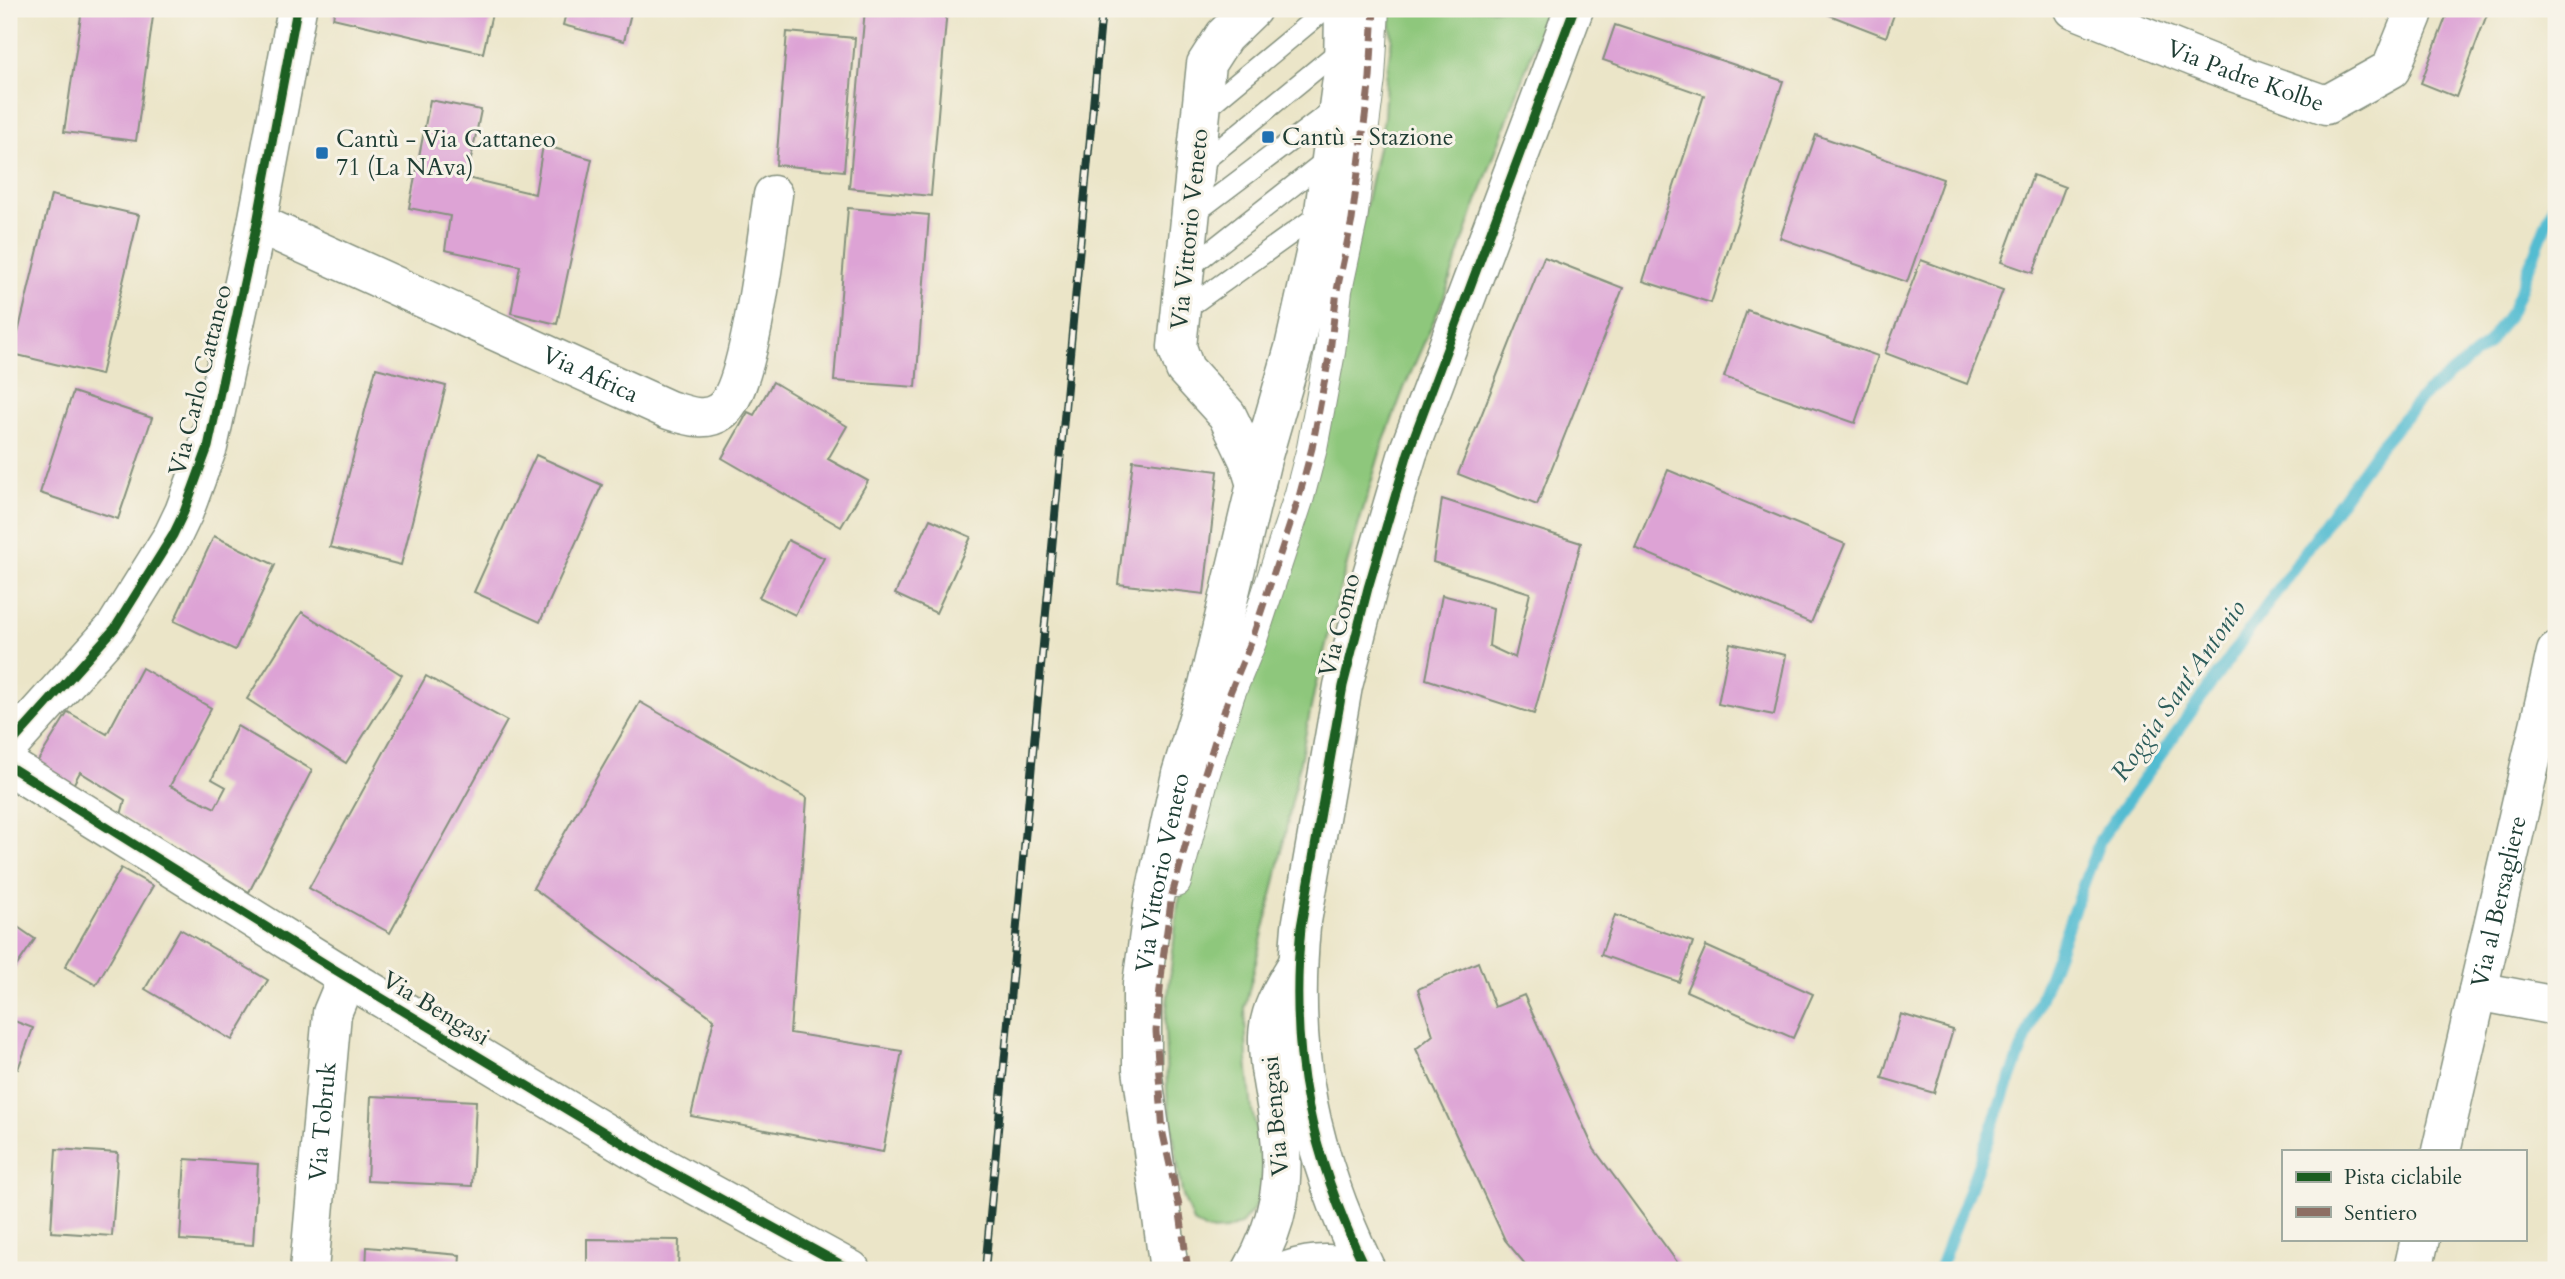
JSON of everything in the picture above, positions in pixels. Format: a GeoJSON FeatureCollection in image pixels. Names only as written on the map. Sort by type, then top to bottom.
{"type":"FeatureCollection","features":[{"type":"Feature","properties":{"kind":"street","name":"Via Carlo Cattaneo"},"geometry":{"type":"LineString","coordinates":[[9,746],[115,628],[173,535],[184,512],[208,447],[257,223],[297,9]]}},
{"type":"Feature","properties":{"kind":"street","name":"Via Vittorio Veneto"},"geometry":{"type":"LineString","coordinates":[[1252,9],[1224,36],[1206,64],[1177,347],[1185,369],[1227,415],[1243,447],[1256,485]]}},
{"type":"Feature","properties":{"kind":"street","name":"Via Vittorio Veneto"},"geometry":{"type":"LineString","coordinates":[[1169,1270],[1142,1069],[1142,984],[1154,898],[1181,774],[1208,685],[1256,485],[1294,348],[1323,218],[1343,71],[1344,9]]}},
{"type":"Feature","properties":{"kind":"street"},"geometry":{"type":"LineString","coordinates":[[1188,1270],[1179,1206],[1163,1134],[1156,1031],[1172,895],[1204,776],[1298,497],[1317,423],[1330,352],[1337,290],[1354,208],[1370,78],[1374,9]]}},
{"type":"Feature","properties":{"kind":"street","name":"Via Como"},"geometry":{"type":"LineString","coordinates":[[1366,1270],[1325,1172],[1309,1113],[1297,1036],[1301,927],[1341,699],[1368,588],[1408,453],[1574,9]]}},
{"type":"Feature","properties":{"kind":"street","name":"Via Padre Kolbe"},"geometry":{"type":"LineString","coordinates":[[2074,9],[2227,70],[2326,105],[2391,69],[2413,15],[2412,9]]}},
{"type":"Feature","properties":{"kind":"street","name":"Via Africa"},"geometry":{"type":"LineString","coordinates":[[257,223],[669,410],[704,418],[719,412],[731,401],[746,364],[774,195]]}},
{"type":"Feature","properties":{"kind":"street","name":"Via al Bersagliere"},"geometry":{"type":"LineString","coordinates":[[2441,1150],[2556,652]]}},
{"type":"Feature","properties":{"kind":"street","name":"Via Bengasi"},"geometry":{"type":"LineString","coordinates":[[9,766],[347,977],[657,1164],[851,1270]]}},
{"type":"Feature","properties":{"kind":"street","name":"Via Bengasi"},"geometry":{"type":"LineString","coordinates":[[1251,1270],[1268,1236],[1283,1179],[1268,1036],[1280,992],[1298,963]]}},
{"type":"Feature","properties":{"kind":"street","name":"Via Tobruk"},"geometry":{"type":"LineString","coordinates":[[309,1270],[332,1013],[347,977]]}},
{"type":"Feature","properties":{"kind":"street"},"geometry":{"type":"LineString","coordinates":[[2478,991],[2556,1006]]}},
{"type":"Feature","properties":{"kind":"street"},"geometry":{"type":"LineString","coordinates":[[2413,1270],[2420,1240]]}},
{"type":"Feature","properties":{"kind":"street"},"geometry":{"type":"LineString","coordinates":[[1290,1270],[1308,1264],[1342,1264],[1366,1270]]}},
{"type":"Feature","properties":{"kind":"lane"},"geometry":{"type":"LineString","coordinates":[[1200,113],[1326,9]]}},
{"type":"Feature","properties":{"kind":"lane"},"geometry":{"type":"LineString","coordinates":[[1180,313],[1315,217],[1336,53],[1336,9]]}},
{"type":"Feature","properties":{"kind":"lane"},"geometry":{"type":"LineString","coordinates":[[1195,169],[1336,53]]}},
{"type":"Feature","properties":{"kind":"lane"},"geometry":{"type":"LineString","coordinates":[[1190,217],[1329,113]]}},
{"type":"Feature","properties":{"kind":"lane"},"geometry":{"type":"LineString","coordinates":[[1185,271],[1322,163]]}},
{"type":"Feature","properties":{"kind":"green space"},"geometry":{"type":"Polygon","coordinates":[[[1389,9],[1548,9],[1443,300],[1382,446],[1342,581],[1315,688],[1276,879],[1245,1007],[1252,1111],[1264,1158],[1263,1192],[1254,1209],[1241,1224],[1226,1230],[1208,1231],[1193,1222],[1182,1193],[1167,1094],[1165,1024],[1178,904],[1364,215],[1384,118],[1392,38],[1389,9]]]}},
{"type":"Feature","properties":{"kind":"building"},"geometry":{"type":"Polygon","coordinates":[[[82,9],[154,9],[136,141],[64,132],[82,9]]]}},
{"type":"Feature","properties":{"kind":"building"},"geometry":{"type":"Polygon","coordinates":[[[335,9],[493,9],[483,53],[333,18],[335,9]]]}},
{"type":"Feature","properties":{"kind":"building"},"geometry":{"type":"Polygon","coordinates":[[[567,9],[632,9],[624,41],[563,25],[567,9]]]}},
{"type":"Feature","properties":{"kind":"building"},"geometry":{"type":"Polygon","coordinates":[[[865,9],[947,9],[931,196],[849,188],[865,9]]]}},
{"type":"Feature","properties":{"kind":"building"},"geometry":{"type":"Polygon","coordinates":[[[1814,9],[1896,9],[1886,37],[1814,9]]]}},
{"type":"Feature","properties":{"kind":"building"},"geometry":{"type":"Polygon","coordinates":[[[2247,9],[2270,9],[2267,17],[2247,9]]]}},
{"type":"Feature","properties":{"kind":"building"},"geometry":{"type":"Polygon","coordinates":[[[2449,9],[2489,9],[2456,97],[2421,83],[2449,9]]]}},
{"type":"Feature","properties":{"kind":"building"},"geometry":{"type":"Polygon","coordinates":[[[1615,25],[1783,81],[1711,303],[1643,281],[1704,95],[1603,60],[1615,25]]]}},
{"type":"Feature","properties":{"kind":"building"},"geometry":{"type":"Polygon","coordinates":[[[787,32],[855,38],[844,171],[776,165],[787,32]]]}},
{"type":"Feature","properties":{"kind":"building"},"geometry":{"type":"Polygon","coordinates":[[[430,100],[481,110],[467,178],[535,194],[543,145],[592,159],[557,324],[511,313],[520,266],[445,250],[450,216],[409,208],[430,100]]]}},
{"type":"Feature","properties":{"kind":"building"},"geometry":{"type":"Polygon","coordinates":[[[1816,135],[1943,179],[1907,282],[1780,238],[1816,135]]]}},
{"type":"Feature","properties":{"kind":"building"},"geometry":{"type":"Polygon","coordinates":[[[2033,175],[2065,187],[2033,273],[2001,262],[2033,175]]]}},
{"type":"Feature","properties":{"kind":"building"},"geometry":{"type":"Polygon","coordinates":[[[51,195],[139,215],[101,375],[13,354],[51,195]]]}},
{"type":"Feature","properties":{"kind":"building"},"geometry":{"type":"Polygon","coordinates":[[[848,208],[929,215],[916,387],[834,381],[848,208]]]}},
{"type":"Feature","properties":{"kind":"building"},"geometry":{"type":"Polygon","coordinates":[[[1544,257],[1623,288],[1537,505],[1458,474],[1544,257]]]}},
{"type":"Feature","properties":{"kind":"building"},"geometry":{"type":"Polygon","coordinates":[[[1921,260],[2003,290],[1967,384],[1885,353],[1921,260]]]}},
{"type":"Feature","properties":{"kind":"building"},"geometry":{"type":"Polygon","coordinates":[[[1747,310],[1878,356],[1855,423],[1724,377],[1747,310]]]}},
{"type":"Feature","properties":{"kind":"building"},"geometry":{"type":"Polygon","coordinates":[[[376,368],[446,386],[401,565],[330,547],[376,368]]]}},
{"type":"Feature","properties":{"kind":"building"},"geometry":{"type":"Polygon","coordinates":[[[773,382],[847,426],[828,459],[868,481],[841,527],[722,458],[748,412],[754,415],[773,382]]]}},
{"type":"Feature","properties":{"kind":"building"},"geometry":{"type":"Polygon","coordinates":[[[73,392],[152,418],[118,519],[40,493],[73,392]]]}},
{"type":"Feature","properties":{"kind":"building"},"geometry":{"type":"Polygon","coordinates":[[[536,455],[602,485],[540,622],[474,592],[536,455]]]}},
{"type":"Feature","properties":{"kind":"building"},"geometry":{"type":"Polygon","coordinates":[[[1133,460],[1218,471],[1204,594],[1118,584],[1133,460]]]}},
{"type":"Feature","properties":{"kind":"building"},"geometry":{"type":"Polygon","coordinates":[[[1668,470],[1845,544],[1811,623],[1635,548],[1668,470]]]}},
{"type":"Feature","properties":{"kind":"building"},"geometry":{"type":"Polygon","coordinates":[[[1442,499],[1581,543],[1534,714],[1426,679],[1442,595],[1493,608],[1489,646],[1515,658],[1530,593],[1433,562],[1442,499]]]}},
{"type":"Feature","properties":{"kind":"building"},"geometry":{"type":"Polygon","coordinates":[[[930,519],[971,537],[936,613],[895,594],[930,519]]]}},
{"type":"Feature","properties":{"kind":"building"},"geometry":{"type":"Polygon","coordinates":[[[214,536],[275,565],[235,650],[174,621],[214,536]]]}},
{"type":"Feature","properties":{"kind":"building"},"geometry":{"type":"Polygon","coordinates":[[[788,540],[824,558],[795,615],[759,597],[788,540]]]}},
{"type":"Feature","properties":{"kind":"building"},"geometry":{"type":"Polygon","coordinates":[[[302,612],[402,675],[346,763],[247,699],[302,612]]]}},
{"type":"Feature","properties":{"kind":"building"},"geometry":{"type":"Polygon","coordinates":[[[1730,643],[1786,655],[1774,715],[1718,704],[1730,643]]]}},
{"type":"Feature","properties":{"kind":"building"},"geometry":{"type":"Polygon","coordinates":[[[142,668],[211,708],[170,786],[215,808],[226,787],[212,779],[237,726],[312,770],[249,892],[121,815],[125,800],[80,772],[72,787],[34,767],[68,712],[107,734],[142,668]]]}},
{"type":"Feature","properties":{"kind":"building"},"geometry":{"type":"Polygon","coordinates":[[[426,676],[507,721],[390,933],[309,888],[426,676]]]}},
{"type":"Feature","properties":{"kind":"building"},"geometry":{"type":"Polygon","coordinates":[[[640,702],[807,798],[790,1033],[902,1051],[883,1152],[691,1116],[714,1019],[533,888],[640,702]]]}},
{"type":"Feature","properties":{"kind":"building"},"geometry":{"type":"Polygon","coordinates":[[[121,868],[153,886],[96,985],[65,967],[121,868]]]}},
{"type":"Feature","properties":{"kind":"building"},"geometry":{"type":"Polygon","coordinates":[[[1615,915],[1693,942],[1679,982],[1601,955],[1615,915]]]}},
{"type":"Feature","properties":{"kind":"building"},"geometry":{"type":"Polygon","coordinates":[[[9,921],[35,939],[9,977],[9,921]]]}},
{"type":"Feature","properties":{"kind":"building"},"geometry":{"type":"Polygon","coordinates":[[[180,929],[268,980],[232,1040],[145,989],[180,929]]]}},
{"type":"Feature","properties":{"kind":"building"},"geometry":{"type":"Polygon","coordinates":[[[1706,946],[1813,994],[1793,1038],[1686,991],[1706,946]]]}},
{"type":"Feature","properties":{"kind":"building"},"geometry":{"type":"Polygon","coordinates":[[[1478,962],[1495,1007],[1524,995],[1594,1149],[1683,1270],[1530,1270],[1505,1240],[1416,1049],[1433,1035],[1418,989],[1478,962]]]}},
{"type":"Feature","properties":{"kind":"building"},"geometry":{"type":"Polygon","coordinates":[[[1901,1014],[1953,1030],[1934,1093],[1882,1078],[1901,1014]]]}},
{"type":"Feature","properties":{"kind":"building"},"geometry":{"type":"Polygon","coordinates":[[[9,1019],[33,1028],[18,1069],[9,1065],[9,1019]]]}},
{"type":"Feature","properties":{"kind":"building"},"geometry":{"type":"Polygon","coordinates":[[[371,1096],[476,1101],[472,1186],[367,1181],[371,1096]]]}},
{"type":"Feature","properties":{"kind":"building"},"geometry":{"type":"Polygon","coordinates":[[[56,1149],[118,1153],[112,1236],[51,1232],[56,1149]]]}},
{"type":"Feature","properties":{"kind":"building"},"geometry":{"type":"Polygon","coordinates":[[[185,1159],[258,1164],[253,1245],[180,1240],[185,1159]]]}},
{"type":"Feature","properties":{"kind":"building"},"geometry":{"type":"Polygon","coordinates":[[[587,1239],[679,1240],[678,1270],[587,1270],[587,1239]]]}},
{"type":"Feature","properties":{"kind":"building"},"geometry":{"type":"Polygon","coordinates":[[[367,1247],[460,1255],[459,1270],[366,1270],[367,1247]]]}},
{"type":"Feature","properties":{"kind":"waterway","name":"Roggia Sant'Antonio"},"geometry":{"type":"LineString","coordinates":[[1939,1270],[2100,840],[2381,445],[2422,397],[2487,345],[2513,308],[2556,199]]}},
{"type":"Feature","properties":{"kind":"railway"},"geometry":{"type":"LineString","coordinates":[[985,1270],[1102,9]]}},
{"type":"Feature","properties":{"kind":"marked path"},"geometry":{"type":"LineString","coordinates":[[1188,1270],[1179,1206],[1163,1134],[1156,1031],[1172,895],[1204,776],[1230,693],[1251,642],[1299,497],[1312,448],[1330,352],[1337,290],[1352,220],[1370,78],[1374,9]]}},
{"type":"Feature","properties":{"kind":"cycle path"},"geometry":{"type":"LineString","coordinates":[[9,746],[115,628],[173,535],[184,512],[208,447],[257,223],[297,9]]}},
{"type":"Feature","properties":{"kind":"cycle path"},"geometry":{"type":"LineString","coordinates":[[1366,1270],[1331,1185],[1308,1103],[1298,1019],[1301,927],[1343,686],[1368,588],[1408,453],[1574,9]]}},
{"type":"Feature","properties":{"kind":"cycle path"},"geometry":{"type":"LineString","coordinates":[[9,766],[332,968],[657,1164],[851,1270]]}},
{"type":"Feature","properties":{"kind":"place","name":"Cantù - Stazione"},"geometry":{"type":"Point","coordinates":[1268,137]}},
{"type":"Feature","properties":{"kind":"place","name":"Cantù - Via Cattaneo 71 (La NAva)"},"geometry":{"type":"Point","coordinates":[322,153]}}]}
